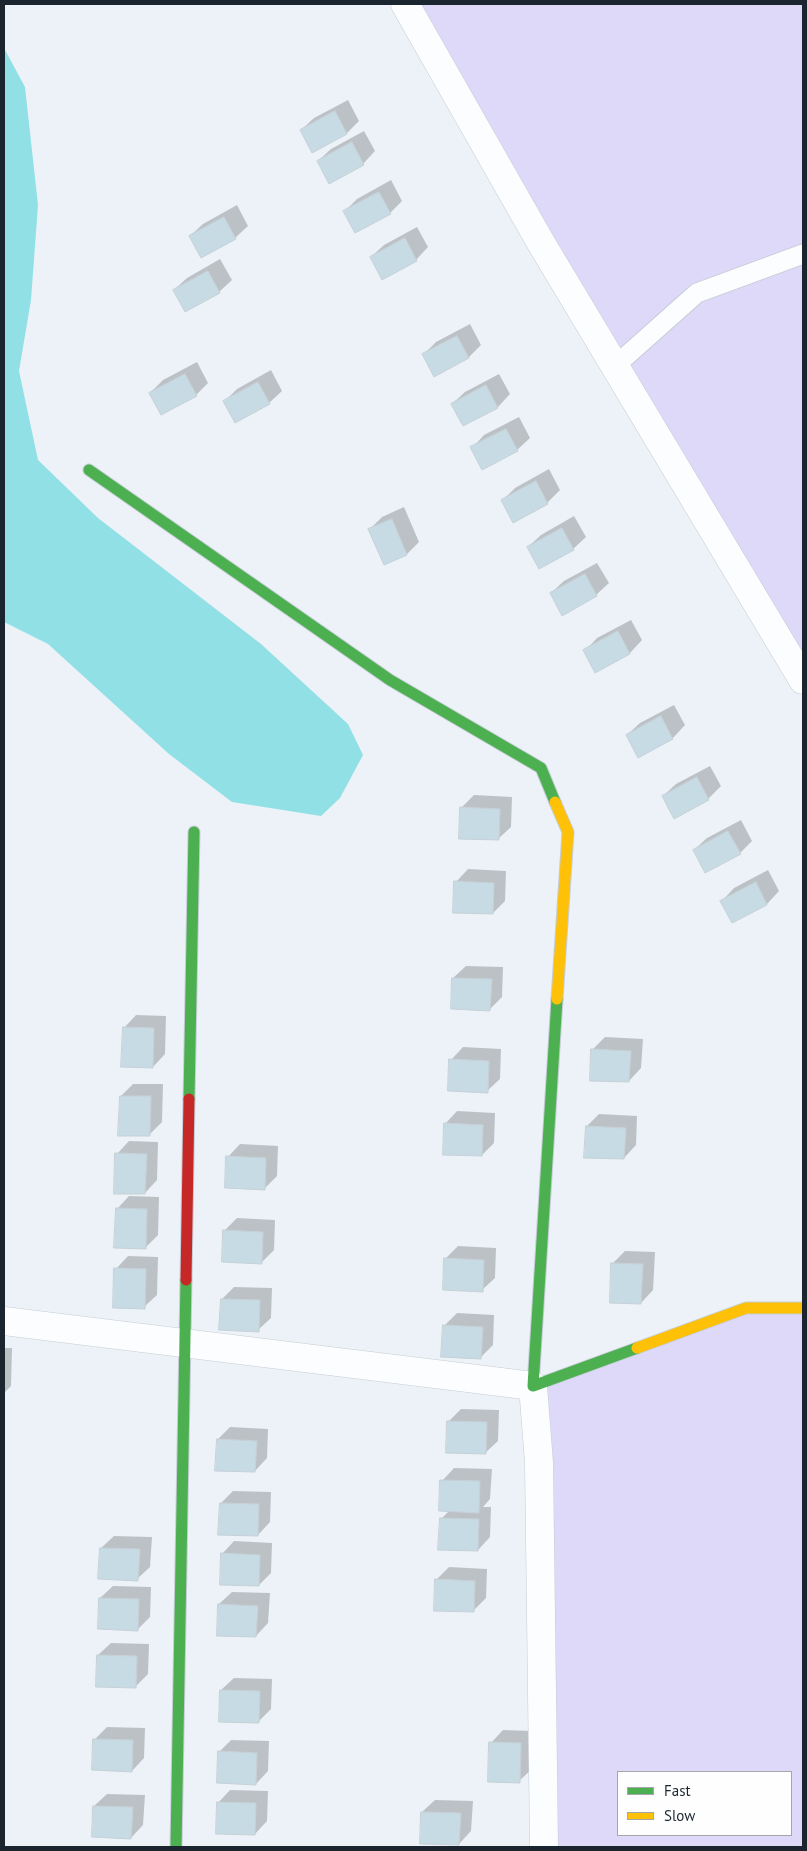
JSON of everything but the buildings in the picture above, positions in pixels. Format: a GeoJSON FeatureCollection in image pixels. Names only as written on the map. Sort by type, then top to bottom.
{"type":"FeatureCollection","features":[{"type":"Feature","properties":{"kind":"street"},"geometry":{"type":"LineString","coordinates":[[405,4],[541,243],[803,680]]}},
{"type":"Feature","properties":{"kind":"street"},"geometry":{"type":"LineString","coordinates":[[90,470],[390,680],[541,768],[568,832],[533,1386],[539,1463],[544,1847]]}},
{"type":"Feature","properties":{"kind":"street"},"geometry":{"type":"LineString","coordinates":[[176,1847],[194,832]]}},
{"type":"Feature","properties":{"kind":"street"},"geometry":{"type":"LineString","coordinates":[[4,1321],[533,1386],[746,1308],[803,1308]]}},
{"type":"Feature","properties":{"kind":"lane"},"geometry":{"type":"LineString","coordinates":[[614,366],[697,293],[803,254]]}},
{"type":"Feature","properties":{"kind":"shaded area"},"geometry":{"type":"Polygon","coordinates":[[[406,4],[803,4],[803,680],[406,4]]]}},
{"type":"Feature","properties":{"kind":"shaded area"},"geometry":{"type":"Polygon","coordinates":[[[746,1308],[803,1308],[803,1847],[544,1847],[533,1386],[746,1308]]]}},
{"type":"Feature","properties":{"kind":"water"},"geometry":{"type":"Polygon","coordinates":[[[4,48],[25,87],[38,205],[31,300],[19,371],[38,460],[98,518],[261,644],[348,724],[363,755],[340,798],[321,816],[232,802],[169,754],[48,644],[4,622],[4,48]]]}},
{"type":"Feature","properties":{"kind":"traffic: fast"},"geometry":{"type":"LineString","coordinates":[[89,470],[390,680],[541,768],[555,802]]}},
{"type":"Feature","properties":{"kind":"traffic: fast"},"geometry":{"type":"LineString","coordinates":[[189,1099],[194,832]]}},
{"type":"Feature","properties":{"kind":"traffic: fast"},"geometry":{"type":"LineString","coordinates":[[557,999],[533,1386],[637,1348]]}},
{"type":"Feature","properties":{"kind":"traffic: fast"},"geometry":{"type":"LineString","coordinates":[[176,1847],[186,1280]]}},
{"type":"Feature","properties":{"kind":"traffic: slow"},"geometry":{"type":"LineString","coordinates":[[555,802],[568,832],[557,999]]}},
{"type":"Feature","properties":{"kind":"traffic: slow"},"geometry":{"type":"LineString","coordinates":[[637,1348],[746,1308],[803,1308]]}},
{"type":"Feature","properties":{"kind":"traffic: jam"},"geometry":{"type":"LineString","coordinates":[[186,1280],[189,1099]]}}]}
